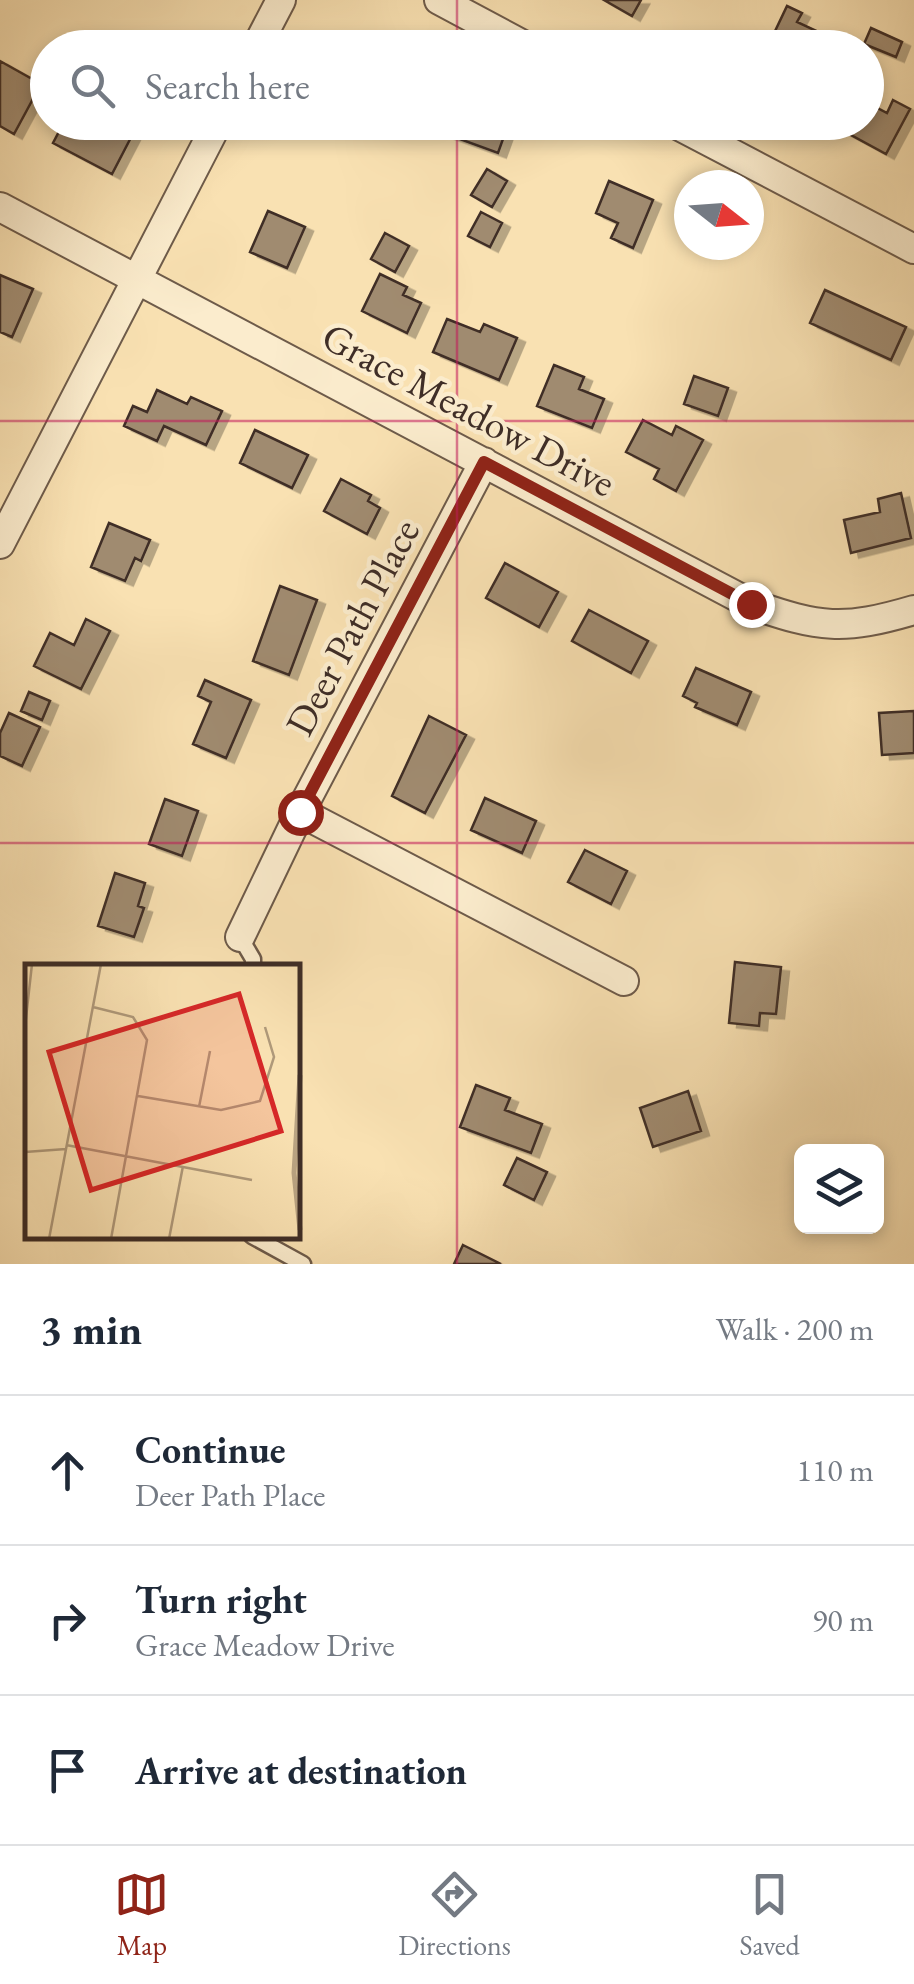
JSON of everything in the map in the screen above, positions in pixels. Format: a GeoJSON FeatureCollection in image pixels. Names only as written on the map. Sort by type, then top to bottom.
{"type":"FeatureCollection","features":[{"type":"Feature","properties":{"kind":"street"},"geometry":{"type":"LineString","coordinates":[[265,30],[280,0]]}},
{"type":"Feature","properties":{"kind":"street"},"geometry":{"type":"LineString","coordinates":[[439,0],[496,30]]}},
{"type":"Feature","properties":{"kind":"street"},"geometry":{"type":"LineString","coordinates":[[0,544],[209,140]]}},
{"type":"Feature","properties":{"kind":"street"},"geometry":{"type":"LineString","coordinates":[[706,140],[914,250]]}},
{"type":"Feature","properties":{"kind":"street","name":"Grace Meadow Drive"},"geometry":{"type":"LineString","coordinates":[[0,207],[751,604],[806,623],[864,624],[914,610]]}},
{"type":"Feature","properties":{"kind":"street","name":"Deer Path Place"},"geometry":{"type":"LineString","coordinates":[[240,937],[300,812],[484,462]]}},
{"type":"Feature","properties":{"kind":"street"},"geometry":{"type":"LineString","coordinates":[[300,812],[624,981]]}},
{"type":"Feature","properties":{"kind":"lane"},"geometry":{"type":"LineString","coordinates":[[240,937],[253,964]]}},
{"type":"Feature","properties":{"kind":"lane"},"geometry":{"type":"LineString","coordinates":[[257,1239],[303,1264]]}},
{"type":"Feature","properties":{"kind":"building"},"geometry":{"type":"Polygon","coordinates":[[[604,0],[641,0],[632,16],[604,0]]]}},
{"type":"Feature","properties":{"kind":"building"},"geometry":{"type":"Polygon","coordinates":[[[787,6],[802,13],[797,22],[814,30],[776,30],[787,6]]]}},
{"type":"Feature","properties":{"kind":"building"},"geometry":{"type":"Polygon","coordinates":[[[884,34],[902,42],[896,57],[884,52],[884,34]]]}},
{"type":"Feature","properties":{"kind":"building"},"geometry":{"type":"Polygon","coordinates":[[[0,61],[30,78],[30,104],[14,134],[0,126],[0,61]]]}},
{"type":"Feature","properties":{"kind":"building"},"geometry":{"type":"Polygon","coordinates":[[[893,100],[910,109],[886,154],[860,140],[884,140],[884,111],[887,113],[893,100]]]}},
{"type":"Feature","properties":{"kind":"building"},"geometry":{"type":"Polygon","coordinates":[[[55,140],[130,140],[112,174],[53,143],[55,140]]]}},
{"type":"Feature","properties":{"kind":"building"},"geometry":{"type":"Polygon","coordinates":[[[462,140],[503,140],[498,153],[462,140]]]}},
{"type":"Feature","properties":{"kind":"building"},"geometry":{"type":"Polygon","coordinates":[[[487,169],[507,181],[492,207],[471,195],[487,169]]]}},
{"type":"Feature","properties":{"kind":"building"},"geometry":{"type":"Polygon","coordinates":[[[609,181],[653,200],[633,248],[611,238],[618,223],[596,213],[609,181]]]}},
{"type":"Feature","properties":{"kind":"building"},"geometry":{"type":"Polygon","coordinates":[[[268,211],[305,227],[287,268],[250,252],[268,211]]]}},
{"type":"Feature","properties":{"kind":"building"},"geometry":{"type":"Polygon","coordinates":[[[481,212],[502,223],[490,247],[468,236],[481,212]]]}},
{"type":"Feature","properties":{"kind":"building"},"geometry":{"type":"Polygon","coordinates":[[[385,233],[409,246],[395,272],[371,259],[385,233]]]}},
{"type":"Feature","properties":{"kind":"building"},"geometry":{"type":"Polygon","coordinates":[[[380,274],[407,287],[403,295],[421,303],[407,333],[362,311],[380,274]]]}},
{"type":"Feature","properties":{"kind":"building"},"geometry":{"type":"Polygon","coordinates":[[[0,275],[33,289],[12,337],[0,332],[0,275]]]}},
{"type":"Feature","properties":{"kind":"building"},"geometry":{"type":"Polygon","coordinates":[[[825,290],[906,327],[891,360],[810,323],[825,290]]]}},
{"type":"Feature","properties":{"kind":"building"},"geometry":{"type":"Polygon","coordinates":[[[447,319],[480,332],[484,324],[517,338],[499,380],[433,352],[447,319]]]}},
{"type":"Feature","properties":{"kind":"building"},"geometry":{"type":"Polygon","coordinates":[[[554,365],[584,377],[579,389],[604,399],[592,428],[537,406],[554,365]]]}},
{"type":"Feature","properties":{"kind":"building"},"geometry":{"type":"Polygon","coordinates":[[[694,376],[728,388],[718,416],[684,404],[694,376]]]}},
{"type":"Feature","properties":{"kind":"building"},"geometry":{"type":"Polygon","coordinates":[[[157,390],[187,404],[191,397],[222,411],[206,445],[164,426],[157,441],[124,426],[133,406],[147,412],[157,390]]]}},
{"type":"Feature","properties":{"kind":"building"},"geometry":{"type":"Polygon","coordinates":[[[643,420],[672,435],[676,426],[703,440],[676,491],[654,479],[659,469],[626,452],[643,420]]]}},
{"type":"Feature","properties":{"kind":"building"},"geometry":{"type":"Polygon","coordinates":[[[255,430],[308,455],[292,488],[240,463],[255,430]]]}},
{"type":"Feature","properties":{"kind":"building"},"geometry":{"type":"Polygon","coordinates":[[[341,479],[371,495],[368,501],[380,508],[367,534],[324,511],[341,479]]]}},
{"type":"Feature","properties":{"kind":"building"},"geometry":{"type":"Polygon","coordinates":[[[901,493],[911,538],[851,553],[844,520],[880,512],[878,499],[901,493]]]}},
{"type":"Feature","properties":{"kind":"building"},"geometry":{"type":"Polygon","coordinates":[[[109,523],[150,540],[141,561],[135,558],[125,581],[91,567],[109,523]]]}},
{"type":"Feature","properties":{"kind":"building"},"geometry":{"type":"Polygon","coordinates":[[[505,563],[558,592],[539,627],[486,598],[505,563]]]}},
{"type":"Feature","properties":{"kind":"building"},"geometry":{"type":"Polygon","coordinates":[[[280,586],[317,600],[289,675],[253,661],[280,586]]]}},
{"type":"Feature","properties":{"kind":"building"},"geometry":{"type":"Polygon","coordinates":[[[589,610],[648,641],[631,673],[572,641],[589,610]]]}},
{"type":"Feature","properties":{"kind":"building"},"geometry":{"type":"Polygon","coordinates":[[[86,619],[110,631],[81,689],[34,666],[50,633],[74,645],[86,619]]]}},
{"type":"Feature","properties":{"kind":"building"},"geometry":{"type":"Polygon","coordinates":[[[696,668],[751,692],[737,725],[695,707],[697,703],[683,696],[696,668]]]}},
{"type":"Feature","properties":{"kind":"building"},"geometry":{"type":"Polygon","coordinates":[[[205,680],[251,700],[226,758],[193,744],[211,702],[198,696],[205,680]]]}},
{"type":"Feature","properties":{"kind":"building"},"geometry":{"type":"Polygon","coordinates":[[[29,692],[50,701],[42,720],[21,711],[29,692]]]}},
{"type":"Feature","properties":{"kind":"building"},"geometry":{"type":"Polygon","coordinates":[[[914,711],[914,753],[882,755],[879,713],[914,711]]]}},
{"type":"Feature","properties":{"kind":"building"},"geometry":{"type":"Polygon","coordinates":[[[9,713],[40,727],[22,766],[0,756],[0,733],[9,713]]]}},
{"type":"Feature","properties":{"kind":"building"},"geometry":{"type":"Polygon","coordinates":[[[429,716],[466,735],[425,813],[392,796],[429,716]]]}},
{"type":"Feature","properties":{"kind":"building"},"geometry":{"type":"Polygon","coordinates":[[[485,798],[536,821],[522,853],[471,830],[485,798]]]}},
{"type":"Feature","properties":{"kind":"building"},"geometry":{"type":"Polygon","coordinates":[[[165,799],[198,811],[182,856],[149,844],[165,799]]]}},
{"type":"Feature","properties":{"kind":"building"},"geometry":{"type":"Polygon","coordinates":[[[585,850],[627,871],[611,904],[568,882],[585,850]]]}},
{"type":"Feature","properties":{"kind":"building"},"geometry":{"type":"Polygon","coordinates":[[[115,873],[145,883],[138,906],[144,908],[134,937],[98,926],[115,873]]]}},
{"type":"Feature","properties":{"kind":"building"},"geometry":{"type":"Polygon","coordinates":[[[735,962],[781,967],[776,1014],[760,1013],[759,1026],[729,1023],[735,962]]]}},
{"type":"Feature","properties":{"kind":"building"},"geometry":{"type":"Polygon","coordinates":[[[476,1085],[510,1098],[505,1110],[542,1124],[531,1153],[460,1127],[476,1085]]]}},
{"type":"Feature","properties":{"kind":"building"},"geometry":{"type":"Polygon","coordinates":[[[688,1091],[701,1131],[653,1147],[640,1108],[688,1091]]]}},
{"type":"Feature","properties":{"kind":"building"},"geometry":{"type":"Polygon","coordinates":[[[517,1158],[547,1172],[534,1200],[504,1185],[517,1158]]]}},
{"type":"Feature","properties":{"kind":"building"},"geometry":{"type":"Polygon","coordinates":[[[463,1245],[501,1264],[454,1264],[463,1245]]]}},
{"type":"Feature","properties":{"kind":"route"},"geometry":{"type":"LineString","coordinates":[[300,812],[484,462],[751,604]]}}]}
